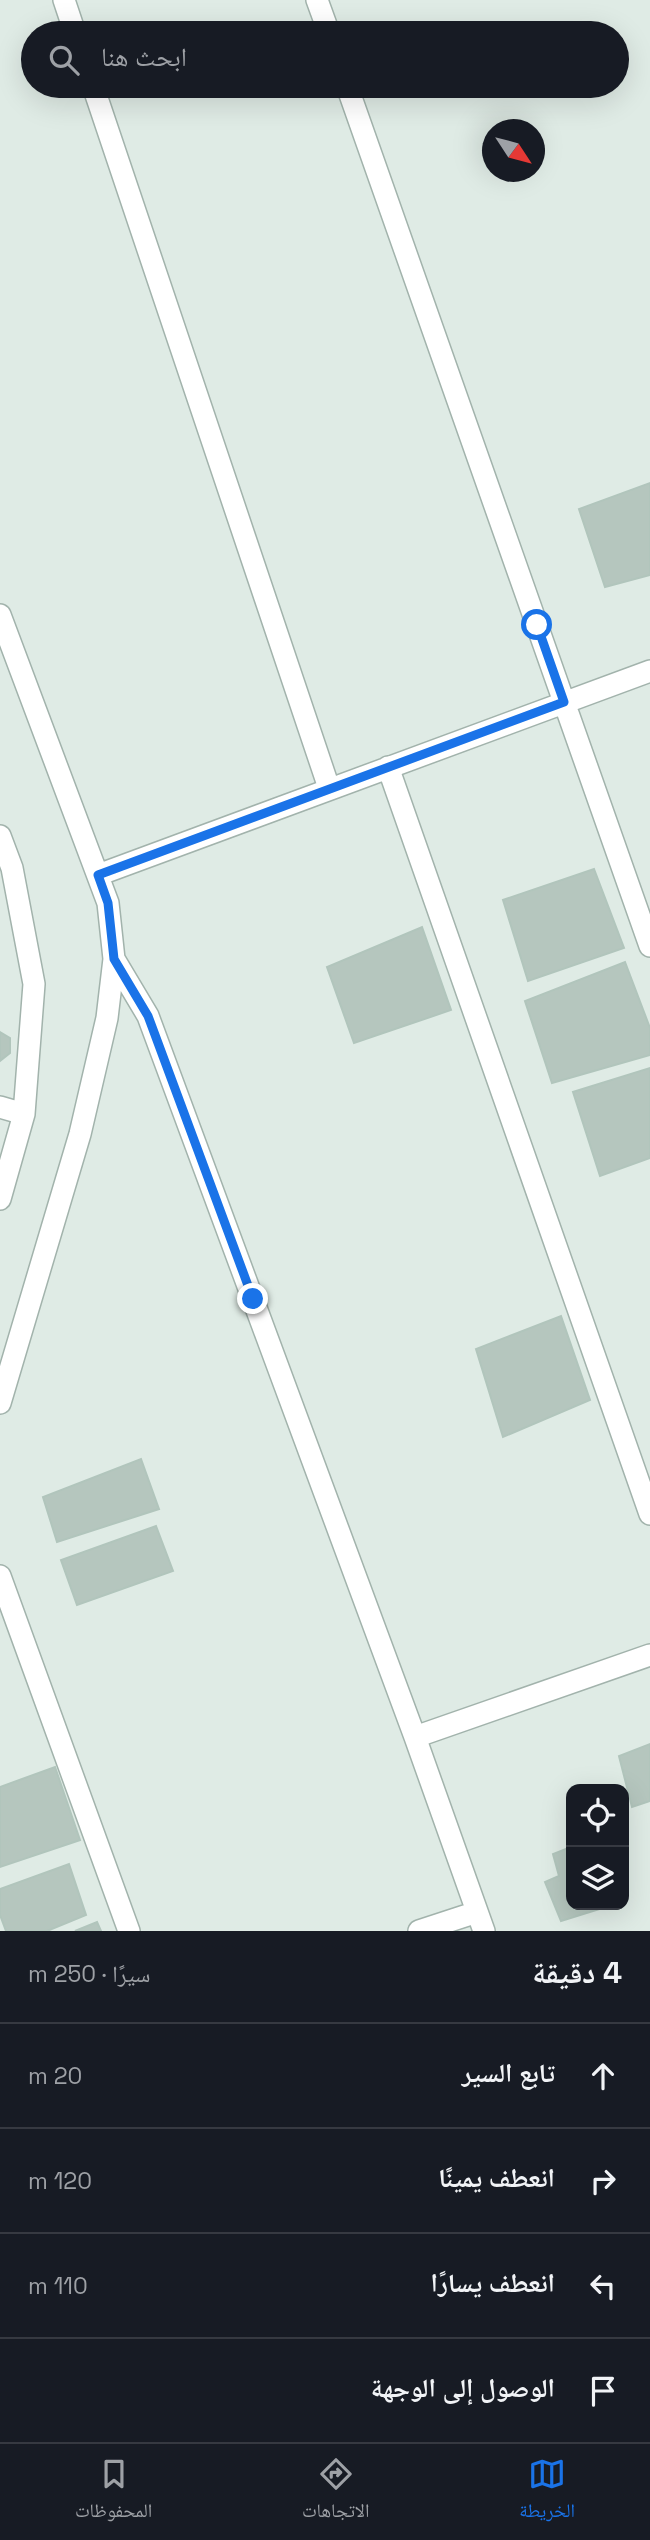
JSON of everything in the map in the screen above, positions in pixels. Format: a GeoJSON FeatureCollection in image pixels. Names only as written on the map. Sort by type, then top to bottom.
{"type":"FeatureCollection","features":[{"type":"Feature","properties":{"kind":"street"},"geometry":{"type":"LineString","coordinates":[[64,0],[71,21]]}},
{"type":"Feature","properties":{"kind":"street"},"geometry":{"type":"LineString","coordinates":[[317,0],[325,21]]}},
{"type":"Feature","properties":{"kind":"street"},"geometry":{"type":"LineString","coordinates":[[97,98],[329,789]]}},
{"type":"Feature","properties":{"kind":"street"},"geometry":{"type":"LineString","coordinates":[[351,98],[650,946]]}},
{"type":"Feature","properties":{"kind":"street"},"geometry":{"type":"LineString","coordinates":[[0,615],[108,903],[114,959],[107,1018],[79,1134],[0,1403]]}},
{"type":"Feature","properties":{"kind":"street"},"geometry":{"type":"LineString","coordinates":[[98,875],[650,671]]}},
{"type":"Feature","properties":{"kind":"street"},"geometry":{"type":"LineString","coordinates":[[388,767],[650,1514]]}},
{"type":"Feature","properties":{"kind":"street"},"geometry":{"type":"LineString","coordinates":[[0,836],[12,868],[34,984],[24,1114],[0,1199]]}},
{"type":"Feature","properties":{"kind":"street"},"geometry":{"type":"LineString","coordinates":[[114,959],[148,1016],[481,1921],[419,1931]]}},
{"type":"Feature","properties":{"kind":"street"},"geometry":{"type":"LineString","coordinates":[[0,1107],[24,1114]]}},
{"type":"Feature","properties":{"kind":"street"},"geometry":{"type":"LineString","coordinates":[[0,1576],[129,1931]]}},
{"type":"Feature","properties":{"kind":"street"},"geometry":{"type":"LineString","coordinates":[[415,1737],[650,1655]]}},
{"type":"Feature","properties":{"kind":"building"},"geometry":{"type":"Polygon","coordinates":[[[650,483],[650,575],[605,587],[579,509],[650,483]]]}},
{"type":"Feature","properties":{"kind":"building"},"geometry":{"type":"Polygon","coordinates":[[[594,869],[624,948],[528,981],[503,900],[594,869]]]}},
{"type":"Feature","properties":{"kind":"building"},"geometry":{"type":"Polygon","coordinates":[[[422,927],[451,1010],[354,1043],[327,967],[422,927]]]}},
{"type":"Feature","properties":{"kind":"building"},"geometry":{"type":"Polygon","coordinates":[[[625,962],[650,1028],[650,1055],[552,1083],[525,1001],[625,962]]]}},
{"type":"Feature","properties":{"kind":"building"},"geometry":{"type":"Polygon","coordinates":[[[0,1032],[10,1038],[10,1053],[0,1061],[0,1032]]]}},
{"type":"Feature","properties":{"kind":"building"},"geometry":{"type":"Polygon","coordinates":[[[650,1068],[650,1158],[600,1176],[573,1092],[650,1068]]]}},
{"type":"Feature","properties":{"kind":"building"},"geometry":{"type":"Polygon","coordinates":[[[561,1316],[590,1400],[503,1437],[476,1349],[561,1316]]]}},
{"type":"Feature","properties":{"kind":"building"},"geometry":{"type":"Polygon","coordinates":[[[141,1459],[159,1509],[57,1542],[43,1497],[141,1459]]]}},
{"type":"Feature","properties":{"kind":"building"},"geometry":{"type":"Polygon","coordinates":[[[156,1526],[173,1571],[77,1605],[61,1560],[156,1526]]]}},
{"type":"Feature","properties":{"kind":"building"},"geometry":{"type":"Polygon","coordinates":[[[650,1744],[650,1801],[632,1807],[629,1784],[626,1784],[619,1756],[650,1744]]]}},
{"type":"Feature","properties":{"kind":"building"},"geometry":{"type":"Polygon","coordinates":[[[55,1767],[80,1840],[0,1867],[0,1787],[55,1767]]]}},
{"type":"Feature","properties":{"kind":"building"},"geometry":{"type":"Polygon","coordinates":[[[566,1849],[566,1910],[596,1910],[561,1921],[545,1882],[559,1876],[553,1854],[566,1849]]]}},
{"type":"Feature","properties":{"kind":"building"},"geometry":{"type":"Polygon","coordinates":[[[69,1864],[86,1915],[47,1931],[6,1931],[0,1915],[0,1889],[69,1864]]]}},
{"type":"Feature","properties":{"kind":"building"},"geometry":{"type":"Polygon","coordinates":[[[97,1922],[101,1931],[75,1931],[97,1922]]]}},
{"type":"Feature","properties":{"kind":"route"},"geometry":{"type":"LineString","coordinates":[[253,1299],[148,1016],[114,959],[108,903],[98,875],[564,702],[537,625]]}}]}
